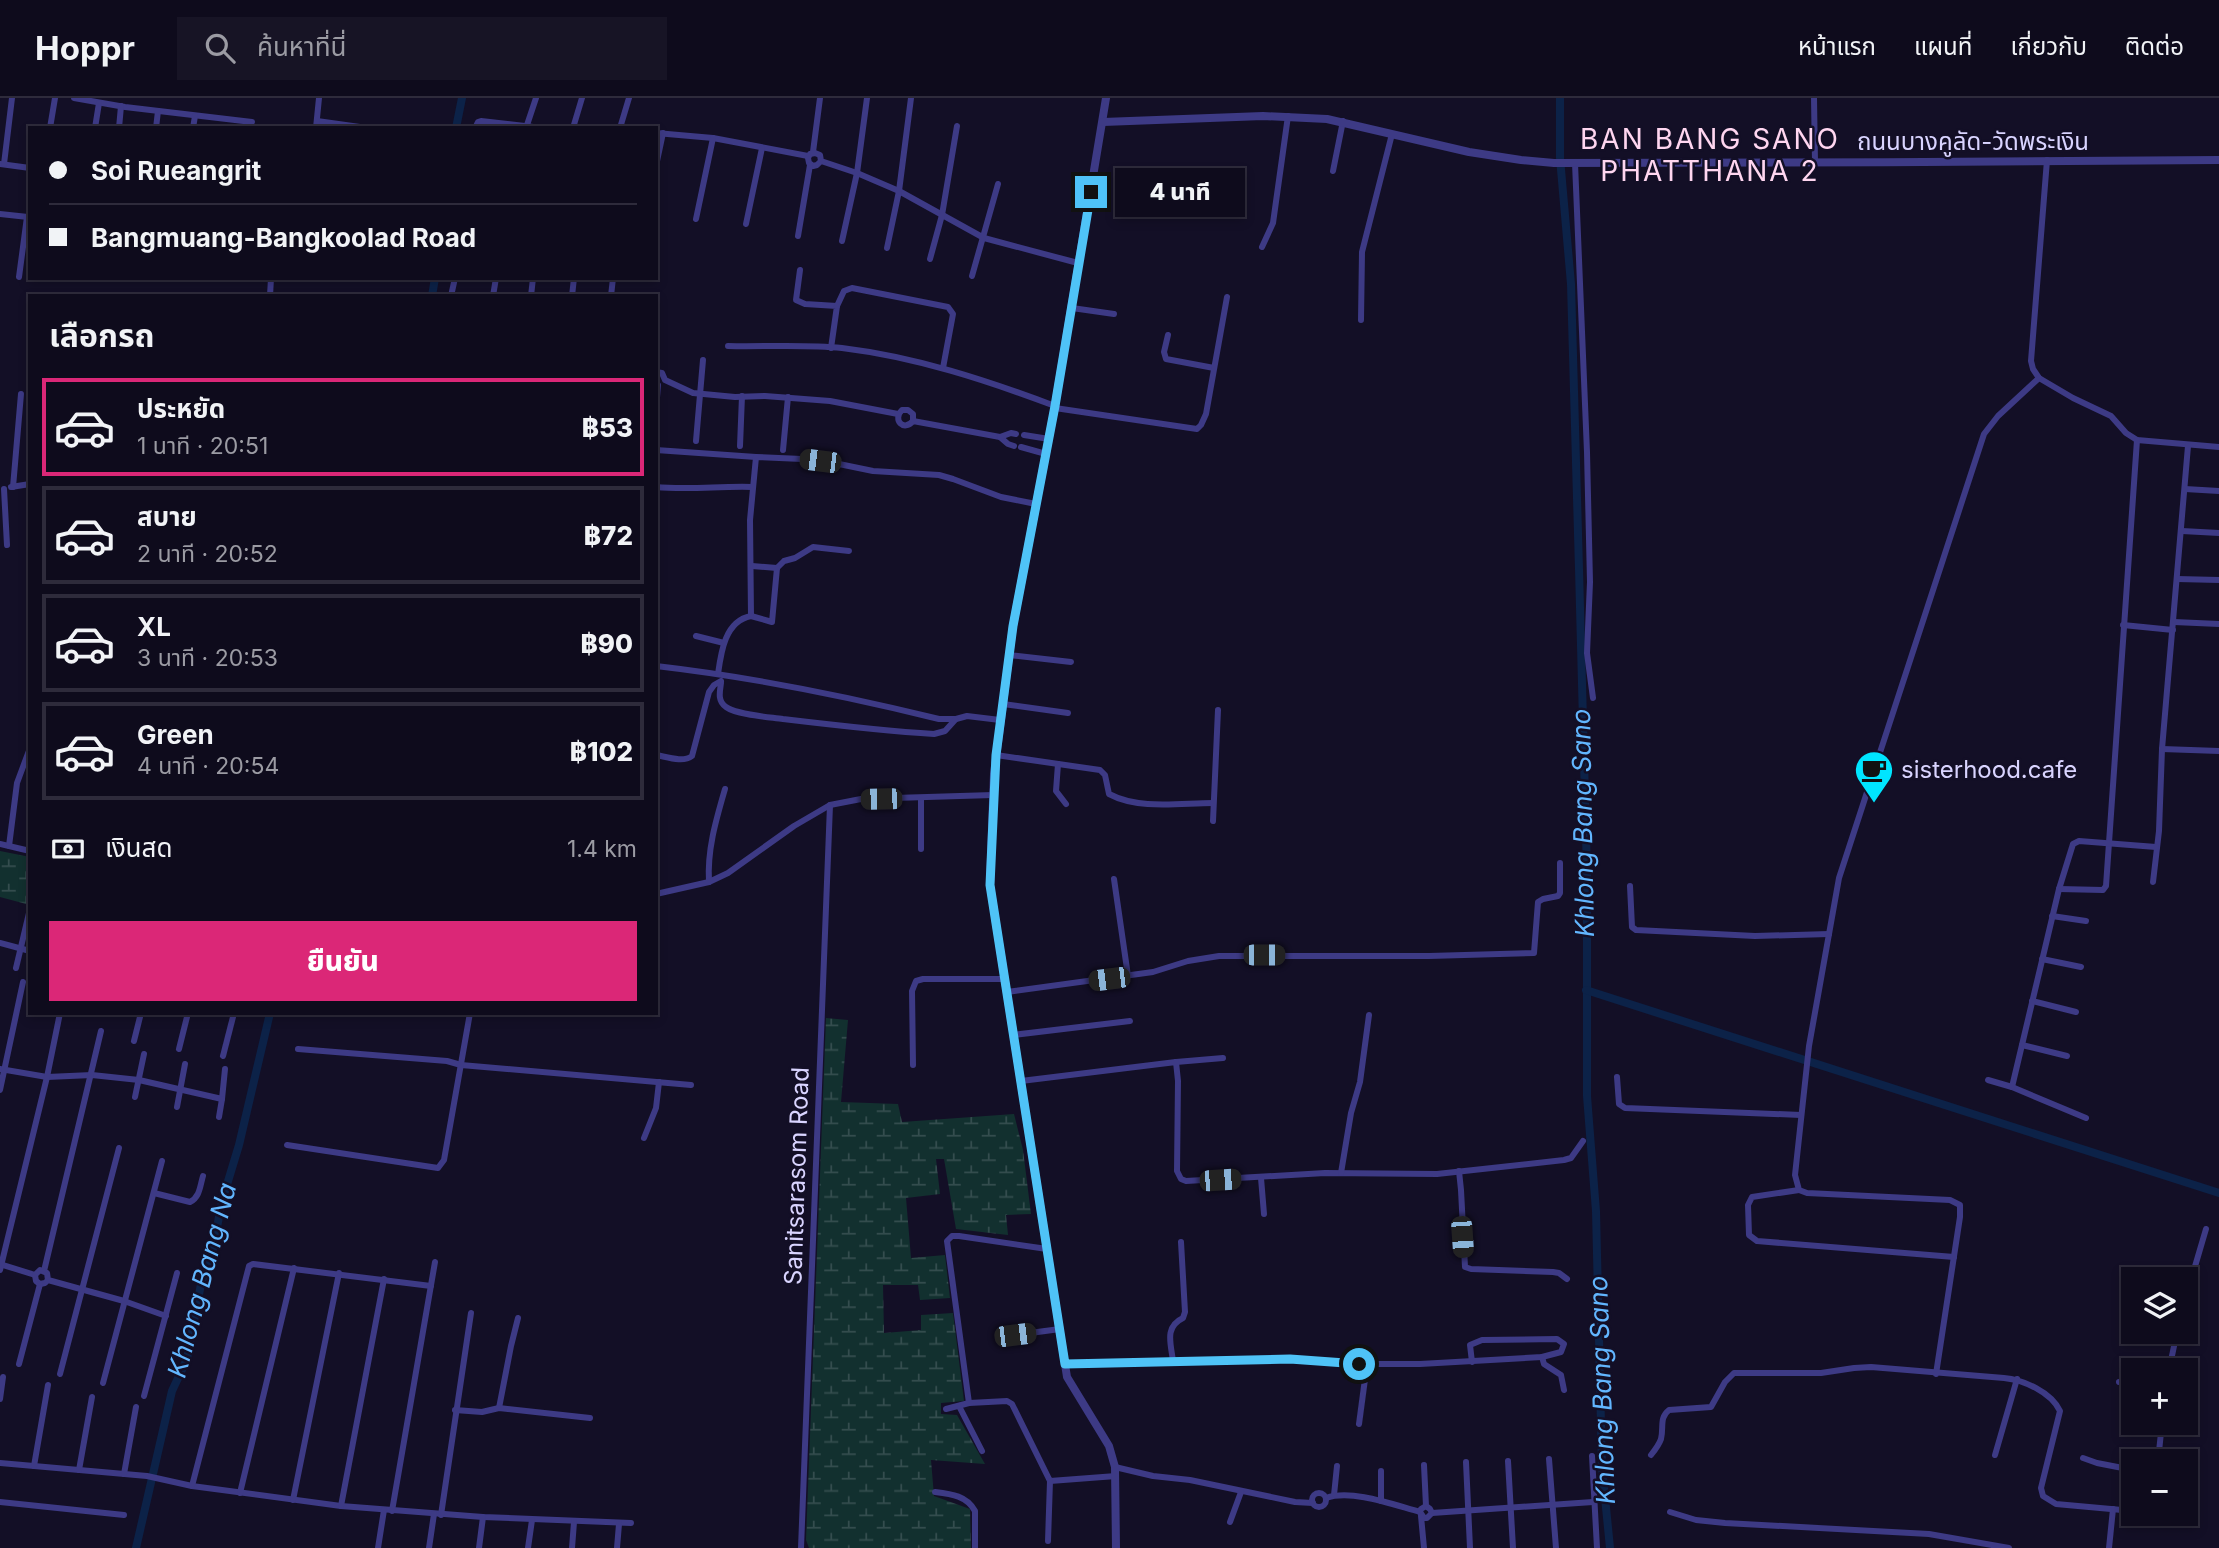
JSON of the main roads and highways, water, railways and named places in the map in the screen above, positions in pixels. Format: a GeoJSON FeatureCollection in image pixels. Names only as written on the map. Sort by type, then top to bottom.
{"type":"FeatureCollection","features":[{"type":"Feature","properties":{"kind":"waterway","name":"Khlong Bang Na"},"geometry":{"type":"LineString","coordinates":[[456,126],[462,98]]}},
{"type":"Feature","properties":{"kind":"waterway","name":"Khlong Bang Sano"},"geometry":{"type":"LineString","coordinates":[[1560,98],[1560,158],[1571,284],[1579,569],[1587,874],[1587,1096],[1596,1211],[1602,1467],[1610,1548]]}},
{"type":"Feature","properties":{"kind":"waterway","name":"Khlong Bang Na"},"geometry":{"type":"LineString","coordinates":[[432,294],[435,280]]}},
{"type":"Feature","properties":{"kind":"waterway"},"geometry":{"type":"LineString","coordinates":[[1586,990],[2219,1193]]}},
{"type":"Feature","properties":{"kind":"waterway","name":"Khlong Bang Na"},"geometry":{"type":"LineString","coordinates":[[136,1548],[172,1391],[187,1359],[201,1284],[211,1259],[222,1201],[239,1145],[270,1015]]}},
{"type":"Feature","properties":{"kind":"place","name":"sisterhood.cafe"},"geometry":{"type":"Point","coordinates":[1874,804]}},
{"type":"Feature","properties":{"kind":"district","name":"BAN BANG SANO PHATTHANA 2"},"geometry":{"type":"Point","coordinates":[1710,155]}}]}
